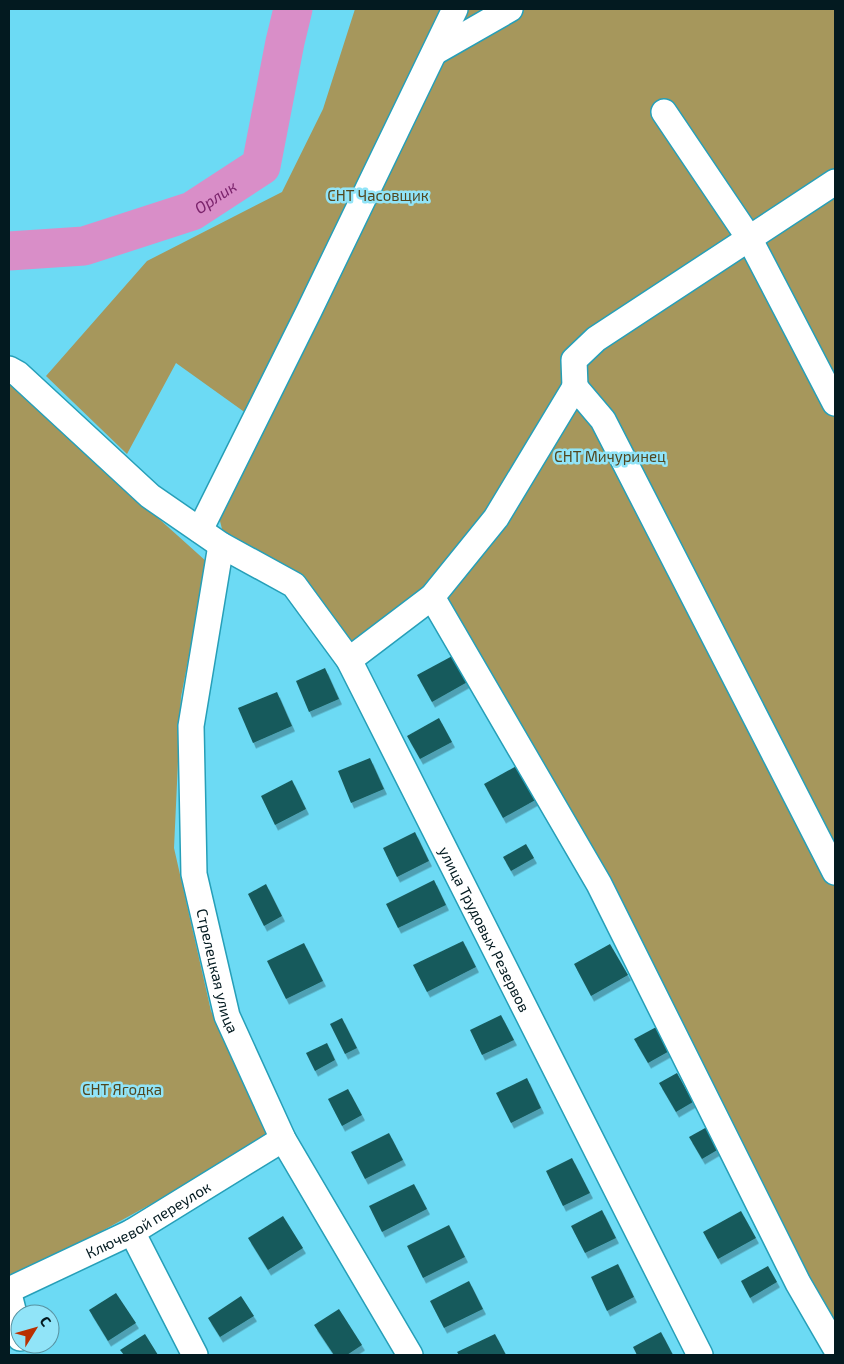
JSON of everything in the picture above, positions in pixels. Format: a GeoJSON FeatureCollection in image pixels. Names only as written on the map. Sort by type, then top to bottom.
{"type":"FeatureCollection","features":[{"type":"Feature","properties":{"kind":"street"},"geometry":{"type":"LineString","coordinates":[[200,530],[309,312],[456,9]]}},
{"type":"Feature","properties":{"kind":"street"},"geometry":{"type":"LineString","coordinates":[[435,52],[510,9]]}},
{"type":"Feature","properties":{"kind":"street"},"geometry":{"type":"LineString","coordinates":[[664,112],[749,238],[835,404]]}},
{"type":"Feature","properties":{"kind":"street"},"geometry":{"type":"LineString","coordinates":[[349,660],[432,597],[496,518],[575,387],[574,360],[596,339],[749,238],[833,188]]}},
{"type":"Feature","properties":{"kind":"street","name":"улица Трудовых Резервов"},"geometry":{"type":"LineString","coordinates":[[9,369],[18,374],[150,496],[221,545],[294,585],[349,660],[697,1354]]}},
{"type":"Feature","properties":{"kind":"street"},"geometry":{"type":"LineString","coordinates":[[575,387],[603,420],[835,872]]}},
{"type":"Feature","properties":{"kind":"street","name":"Стрелецкая улица"},"geometry":{"type":"LineString","coordinates":[[221,545],[191,726],[194,874],[227,1016],[283,1139],[410,1355]]}},
{"type":"Feature","properties":{"kind":"street"},"geometry":{"type":"LineString","coordinates":[[432,597],[599,884],[798,1283],[835,1347]]}},
{"type":"Feature","properties":{"kind":"street","name":"Ключевой переулок"},"geometry":{"type":"LineString","coordinates":[[9,1290],[132,1232],[283,1139]]}},
{"type":"Feature","properties":{"kind":"street"},"geometry":{"type":"LineString","coordinates":[[132,1232],[195,1355]]}},
{"type":"Feature","properties":{"kind":"green space","name":"СНТ Мичуринец"},"geometry":{"type":"Polygon","coordinates":[[[355,9],[835,9],[835,1351],[437,602],[361,660],[223,533],[219,517],[250,416],[176,363],[127,454],[46,376],[147,261],[282,192],[323,109],[355,9]]]}},
{"type":"Feature","properties":{"kind":"green space","name":"СНТ Ягодка"},"geometry":{"type":"Polygon","coordinates":[[[9,384],[207,562],[181,697],[174,848],[211,1011],[271,1135],[215,1169],[9,1282],[9,384]]]}},
{"type":"Feature","properties":{"kind":"building"},"geometry":{"type":"Polygon","coordinates":[[[456,654],[471,680],[432,702],[417,675],[456,654]]]}},
{"type":"Feature","properties":{"kind":"building"},"geometry":{"type":"Polygon","coordinates":[[[325,668],[339,699],[309,712],[296,681],[325,668]]]}},
{"type":"Feature","properties":{"kind":"building"},"geometry":{"type":"Polygon","coordinates":[[[277,692],[292,726],[253,743],[238,708],[277,692]]]}},
{"type":"Feature","properties":{"kind":"building"},"geometry":{"type":"Polygon","coordinates":[[[439,718],[452,742],[420,759],[407,736],[439,718]]]}},
{"type":"Feature","properties":{"kind":"building"},"geometry":{"type":"Polygon","coordinates":[[[370,758],[384,789],[351,803],[338,771],[370,758]]]}},
{"type":"Feature","properties":{"kind":"building"},"geometry":{"type":"Polygon","coordinates":[[[520,764],[539,798],[503,818],[484,784],[520,764]]]}},
{"type":"Feature","properties":{"kind":"building"},"geometry":{"type":"Polygon","coordinates":[[[292,780],[306,809],[275,825],[261,796],[292,780]]]}},
{"type":"Feature","properties":{"kind":"building"},"geometry":{"type":"Polygon","coordinates":[[[415,832],[429,861],[397,877],[383,848],[415,832]]]}},
{"type":"Feature","properties":{"kind":"building"},"geometry":{"type":"Polygon","coordinates":[[[526,844],[534,858],[511,871],[503,857],[526,844]]]}},
{"type":"Feature","properties":{"kind":"building"},"geometry":{"type":"Polygon","coordinates":[[[434,880],[446,905],[398,928],[386,904],[434,880]]]}},
{"type":"Feature","properties":{"kind":"building"},"geometry":{"type":"Polygon","coordinates":[[[266,884],[282,916],[264,926],[248,894],[266,884]]]}},
{"type":"Feature","properties":{"kind":"building"},"geometry":{"type":"Polygon","coordinates":[[[463,941],[476,967],[427,992],[413,965],[463,941]]]}},
{"type":"Feature","properties":{"kind":"building"},"geometry":{"type":"Polygon","coordinates":[[[304,943],[323,981],[286,999],[267,961],[304,943]]]}},
{"type":"Feature","properties":{"kind":"building"},"geometry":{"type":"Polygon","coordinates":[[[610,944],[628,975],[591,996],[574,964],[610,944]]]}},
{"type":"Feature","properties":{"kind":"building"},"geometry":{"type":"Polygon","coordinates":[[[501,1015],[514,1040],[482,1055],[470,1030],[501,1015]]]}},
{"type":"Feature","properties":{"kind":"building"},"geometry":{"type":"Polygon","coordinates":[[[342,1018],[357,1048],[345,1054],[330,1024],[342,1018]]]}},
{"type":"Feature","properties":{"kind":"building"},"geometry":{"type":"Polygon","coordinates":[[[660,1025],[673,1049],[648,1063],[634,1039],[660,1025]]]}},
{"type":"Feature","properties":{"kind":"building"},"geometry":{"type":"Polygon","coordinates":[[[327,1043],[335,1060],[315,1071],[306,1053],[327,1043]]]}},
{"type":"Feature","properties":{"kind":"building"},"geometry":{"type":"Polygon","coordinates":[[[677,1073],[693,1102],[676,1112],[659,1083],[677,1073]]]}},
{"type":"Feature","properties":{"kind":"building"},"geometry":{"type":"Polygon","coordinates":[[[527,1078],[541,1108],[511,1123],[496,1093],[527,1078]]]}},
{"type":"Feature","properties":{"kind":"building"},"geometry":{"type":"Polygon","coordinates":[[[348,1089],[362,1115],[342,1126],[328,1099],[348,1089]]]}},
{"type":"Feature","properties":{"kind":"building"},"geometry":{"type":"Polygon","coordinates":[[[707,1127],[719,1149],[702,1159],[689,1137],[707,1127]]]}},
{"type":"Feature","properties":{"kind":"building"},"geometry":{"type":"Polygon","coordinates":[[[389,1133],[403,1160],[365,1179],[351,1152],[389,1133]]]}},
{"type":"Feature","properties":{"kind":"building"},"geometry":{"type":"Polygon","coordinates":[[[572,1158],[590,1193],[563,1206],[546,1171],[572,1158]]]}},
{"type":"Feature","properties":{"kind":"building"},"geometry":{"type":"Polygon","coordinates":[[[414,1184],[427,1209],[382,1232],[369,1206],[414,1184]]]}},
{"type":"Feature","properties":{"kind":"building"},"geometry":{"type":"Polygon","coordinates":[[[602,1210],[616,1238],[585,1253],[571,1226],[602,1210]]]}},
{"type":"Feature","properties":{"kind":"building"},"geometry":{"type":"Polygon","coordinates":[[[741,1211],[756,1238],[718,1259],[703,1232],[741,1211]]]}},
{"type":"Feature","properties":{"kind":"building"},"geometry":{"type":"Polygon","coordinates":[[[283,1216],[303,1248],[268,1270],[248,1238],[283,1216]]]}},
{"type":"Feature","properties":{"kind":"building"},"geometry":{"type":"Polygon","coordinates":[[[449,1225],[465,1257],[423,1278],[407,1246],[449,1225]]]}},
{"type":"Feature","properties":{"kind":"building"},"geometry":{"type":"Polygon","coordinates":[[[618,1264],[634,1297],[607,1311],[591,1277],[618,1264]]]}},
{"type":"Feature","properties":{"kind":"building"},"geometry":{"type":"Polygon","coordinates":[[[768,1266],[777,1282],[750,1298],[741,1281],[768,1266]]]}},
{"type":"Feature","properties":{"kind":"building"},"geometry":{"type":"Polygon","coordinates":[[[469,1281],[483,1309],[444,1328],[430,1301],[469,1281]]]}},
{"type":"Feature","properties":{"kind":"building"},"geometry":{"type":"Polygon","coordinates":[[[116,1293],[136,1323],[108,1341],[89,1310],[116,1293]]]}},
{"type":"Feature","properties":{"kind":"building"},"geometry":{"type":"Polygon","coordinates":[[[241,1296],[254,1316],[220,1337],[208,1318],[241,1296]]]}},
{"type":"Feature","properties":{"kind":"building"},"geometry":{"type":"Polygon","coordinates":[[[339,1309],[362,1345],[347,1355],[334,1355],[314,1325],[339,1309]]]}},
{"type":"Feature","properties":{"kind":"building"},"geometry":{"type":"Polygon","coordinates":[[[661,1332],[673,1355],[637,1355],[633,1347],[661,1332]]]}},
{"type":"Feature","properties":{"kind":"building"},"geometry":{"type":"Polygon","coordinates":[[[145,1334],[158,1355],[124,1355],[120,1350],[145,1334]]]}},
{"type":"Feature","properties":{"kind":"building"},"geometry":{"type":"Polygon","coordinates":[[[495,1334],[506,1355],[459,1355],[457,1352],[495,1334]]]}},
{"type":"Feature","properties":{"kind":"waterway","name":"Орлик"},"geometry":{"type":"LineString","coordinates":[[9,251],[84,246],[192,211],[261,166],[293,9]]}},
{"type":"Feature","properties":{"kind":"park label","name":"СНТ Часовщик"},"geometry":{"type":"Point","coordinates":[378,195]}}]}
